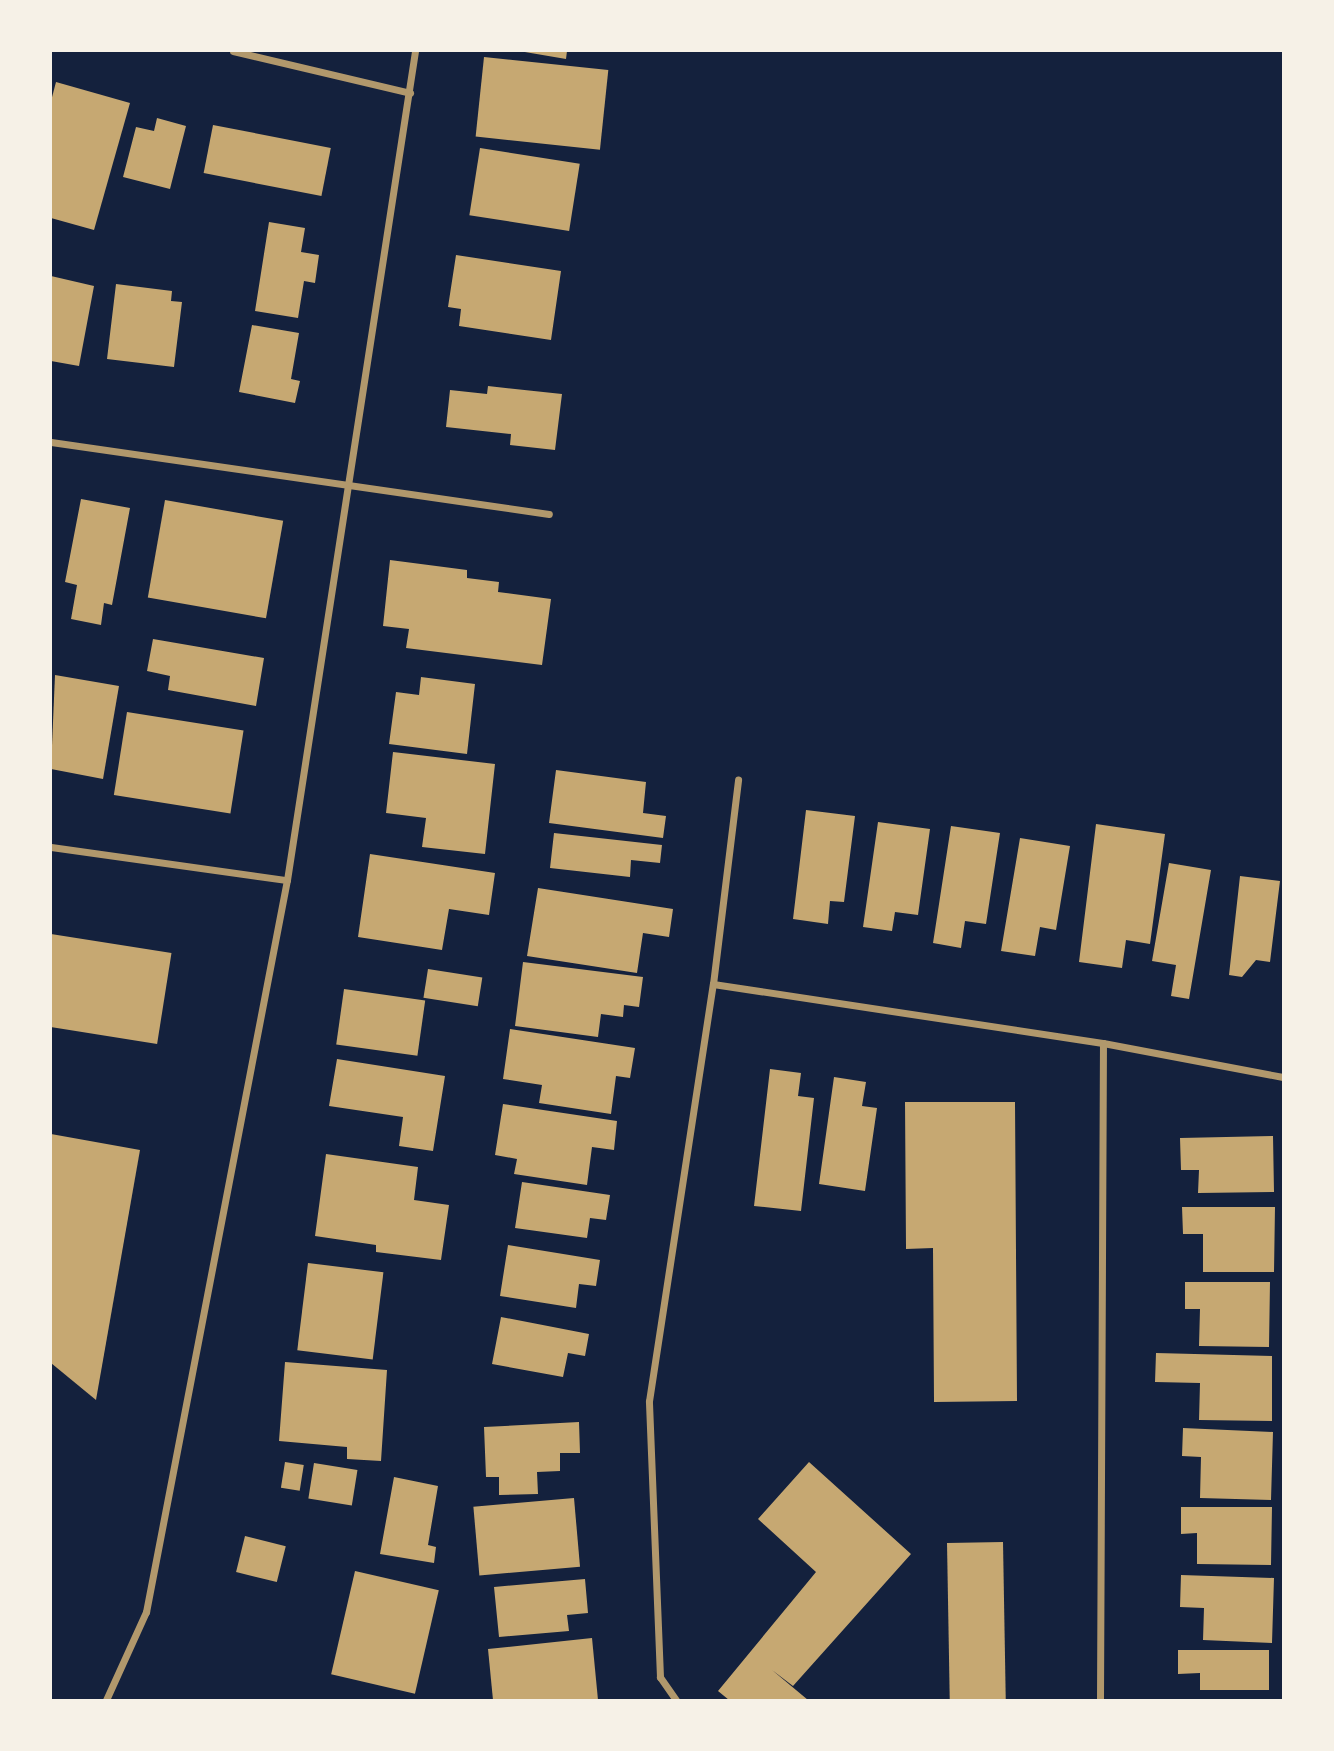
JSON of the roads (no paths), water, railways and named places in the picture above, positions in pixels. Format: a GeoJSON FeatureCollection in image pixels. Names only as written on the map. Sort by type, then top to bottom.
{"type":"FeatureCollection","features":[{"type":"Feature","properties":{"kind":"street"},"geometry":{"type":"LineString","coordinates":[[233,51],[411,93]]}},
{"type":"Feature","properties":{"kind":"street"},"geometry":{"type":"LineString","coordinates":[[106,1700],[146,1612],[286,880],[411,93],[415,51]]}},
{"type":"Feature","properties":{"kind":"street"},"geometry":{"type":"LineString","coordinates":[[51,442],[549,514]]}},
{"type":"Feature","properties":{"kind":"street"},"geometry":{"type":"LineString","coordinates":[[676,1700],[660,1677],[649,1401],[713,985],[738,780]]}},
{"type":"Feature","properties":{"kind":"street"},"geometry":{"type":"LineString","coordinates":[[51,847],[286,880]]}},
{"type":"Feature","properties":{"kind":"street"},"geometry":{"type":"LineString","coordinates":[[713,985],[1103,1043],[1283,1077]]}},
{"type":"Feature","properties":{"kind":"street"},"geometry":{"type":"LineString","coordinates":[[1100,1700],[1103,1043]]}}]}
